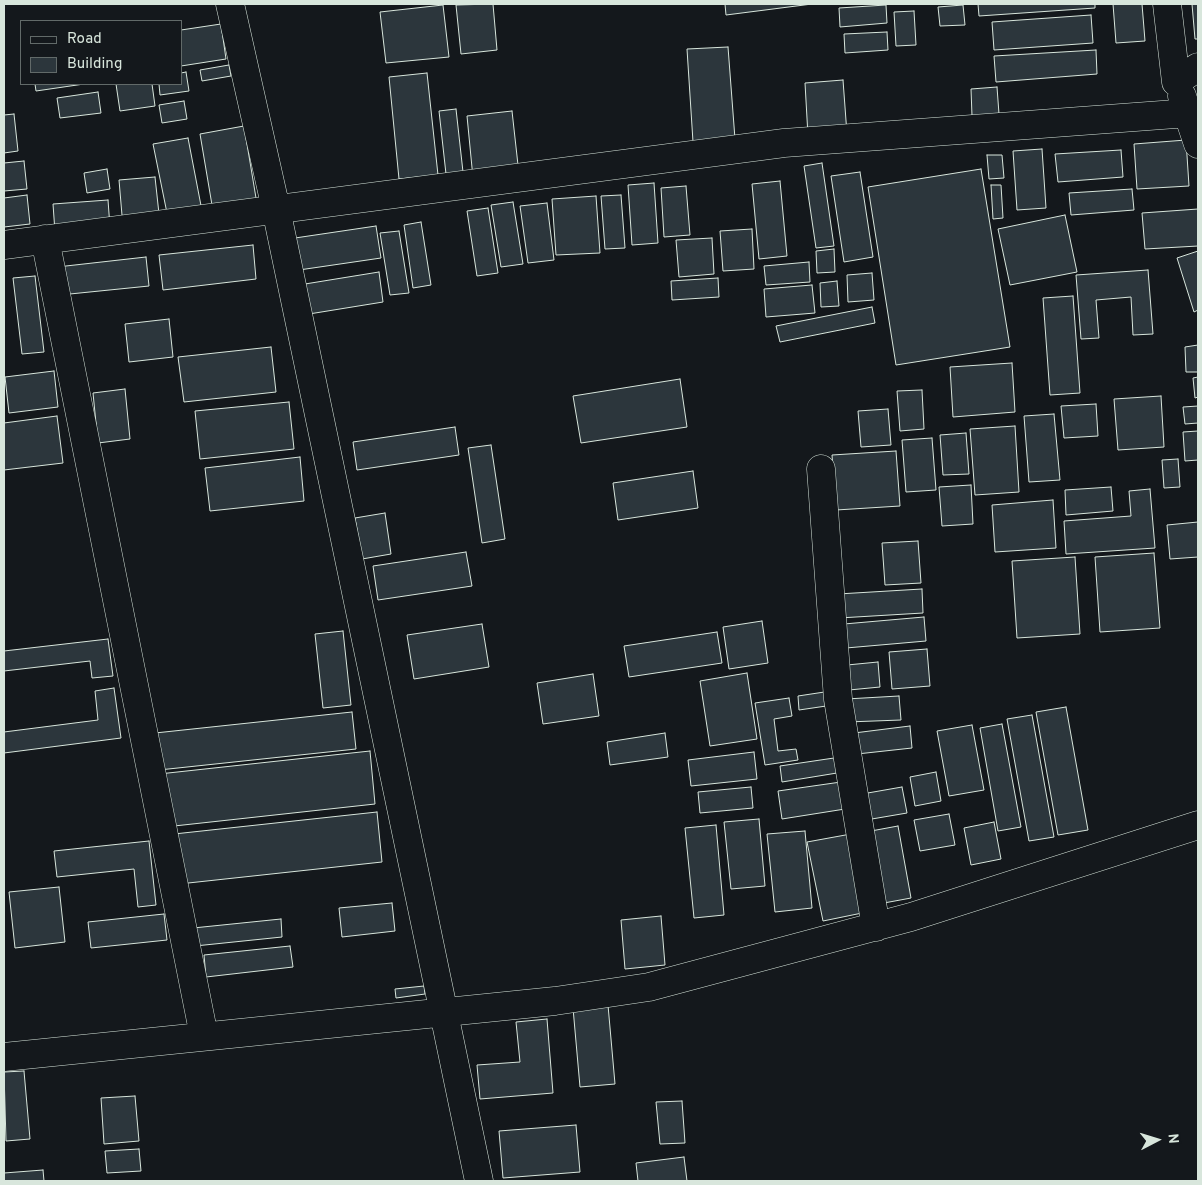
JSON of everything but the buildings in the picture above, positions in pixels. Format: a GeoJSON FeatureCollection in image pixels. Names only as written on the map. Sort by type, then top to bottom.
{"type":"FeatureCollection","features":[{"type":"Feature","properties":{"kind":"street"},"geometry":{"type":"LineString","coordinates":[[230,4],[276,209],[479,1181]]}},
{"type":"Feature","properties":{"kind":"street"},"geometry":{"type":"LineString","coordinates":[[1167,4],[1176,82],[1190,113],[1198,144]]}},
{"type":"Feature","properties":{"kind":"street"},"geometry":{"type":"LineString","coordinates":[[1176,82],[1198,67]]}},
{"type":"Feature","properties":{"kind":"street"},"geometry":{"type":"LineString","coordinates":[[4,245],[784,143],[1190,113]]}},
{"type":"Feature","properties":{"kind":"street"},"geometry":{"type":"LineString","coordinates":[[44,240],[204,1036]]}},
{"type":"Feature","properties":{"kind":"street"},"geometry":{"type":"LineString","coordinates":[[821,469],[838,699],[876,927]]}},
{"type":"Feature","properties":{"kind":"street"},"geometry":{"type":"LineString","coordinates":[[4,1057],[555,1001],[649,987],[876,927],[1029,881],[1198,825]]}}]}
